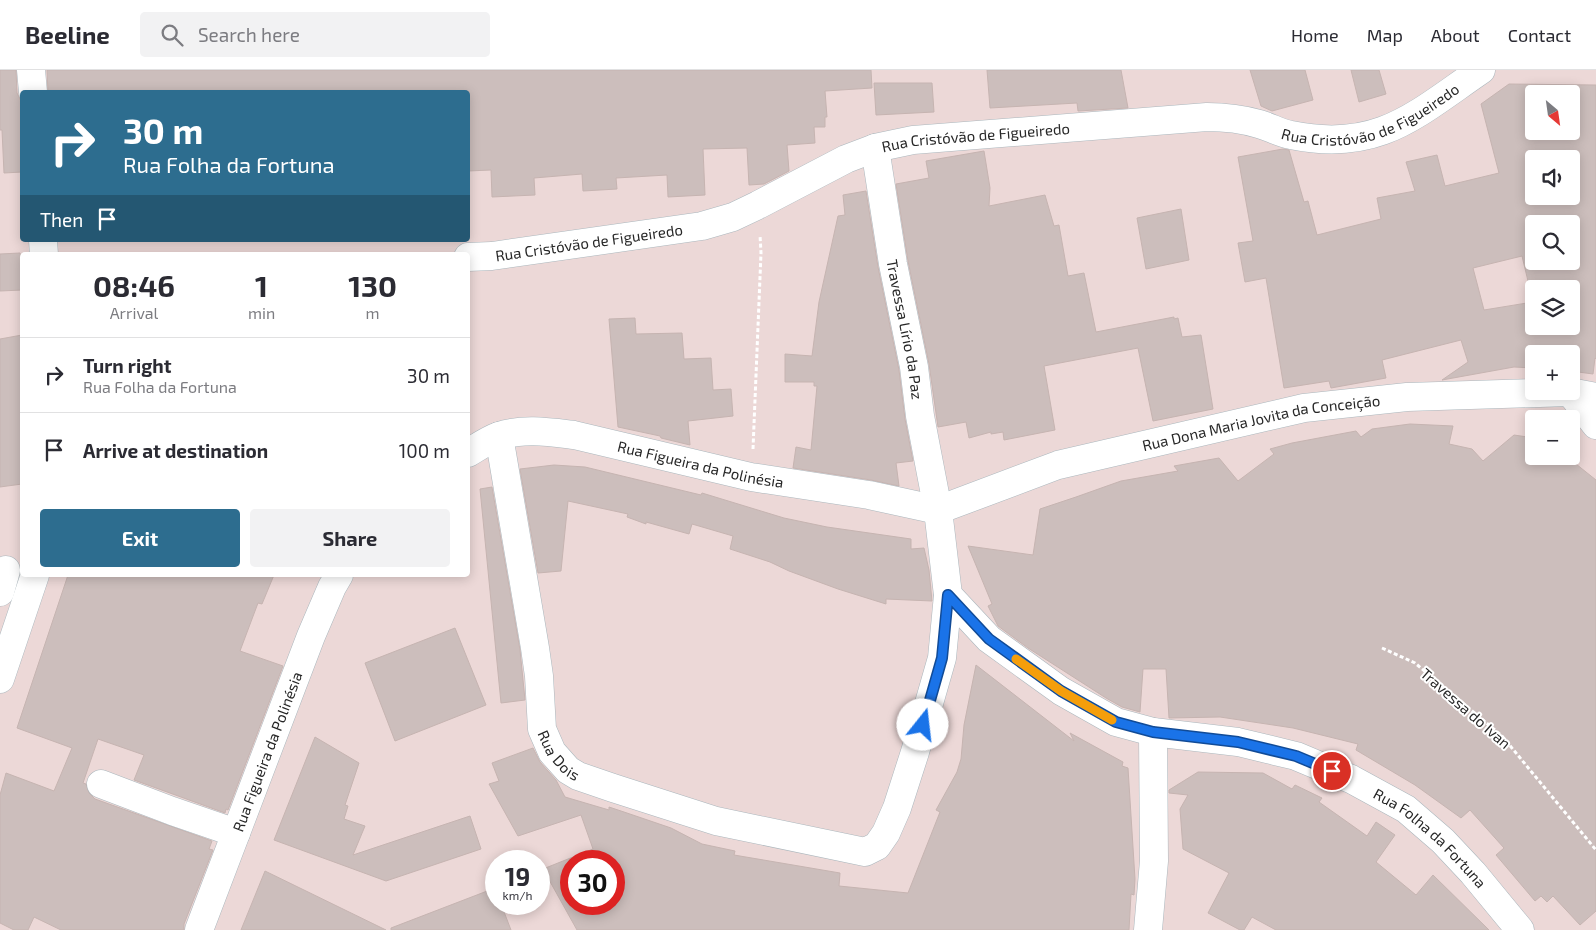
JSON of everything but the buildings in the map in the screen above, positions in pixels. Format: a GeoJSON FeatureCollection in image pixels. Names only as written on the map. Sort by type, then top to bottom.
{"type":"FeatureCollection","features":[{"type":"Feature","properties":{"kind":"street"},"geometry":{"type":"LineString","coordinates":[[31,70],[33,90]]}},
{"type":"Feature","properties":{"kind":"street","name":"Rua Cristóvão de Figueiredo"},"geometry":{"type":"LineString","coordinates":[[470,257],[492,256],[702,226],[733,217],[758,206],[846,158],[875,148],[914,140],[1207,117],[1246,120],[1289,135],[1313,139],[1338,140],[1367,136],[1393,127],[1420,113],[1481,70]]}},
{"type":"Feature","properties":{"kind":"street","name":"Travessa Lírio da Paz"},"geometry":{"type":"LineString","coordinates":[[875,148],[893,264],[914,367],[920,416],[938,510]]}},
{"type":"Feature","properties":{"kind":"street","name":"Rua Dona Maria Jovita da Conceição"},"geometry":{"type":"LineString","coordinates":[[938,510],[1058,465],[1304,408],[1407,398],[1525,394]]}},
{"type":"Feature","properties":{"kind":"street","name":"Rua Dona Maria Jovita da Conceição"},"geometry":{"type":"LineString","coordinates":[[1580,394],[1596,397]]}},
{"type":"Feature","properties":{"kind":"street"},"geometry":{"type":"LineString","coordinates":[[1576,400],[1596,425]]}},
{"type":"Feature","properties":{"kind":"street","name":"Rua Figueira da Polinésia"},"geometry":{"type":"LineString","coordinates":[[470,451],[498,436],[521,431],[574,434],[751,477],[869,495],[938,510]]}},
{"type":"Feature","properties":{"kind":"street","name":"Rua Dois"},"geometry":{"type":"LineString","coordinates":[[498,436],[535,648],[539,676],[542,729],[552,752],[559,762],[578,776],[716,821],[865,852],[877,846],[886,833],[897,808],[942,658],[948,595]]}},
{"type":"Feature","properties":{"kind":"street"},"geometry":{"type":"LineString","coordinates":[[938,510],[948,595]]}},
{"type":"Feature","properties":{"kind":"street"},"geometry":{"type":"LineString","coordinates":[[0,679],[34,577]]}},
{"type":"Feature","properties":{"kind":"street","name":"Rua Figueira da Polinésia"},"geometry":{"type":"LineString","coordinates":[[199,930],[308,645],[338,577]]}},
{"type":"Feature","properties":{"kind":"street","name":"Rua Folha da Fortuna"},"geometry":{"type":"LineString","coordinates":[[948,595],[989,639],[1061,691],[1116,722],[1153,732],[1238,742],[1296,756],[1351,779],[1406,809],[1443,841],[1473,873],[1520,930]]}},
{"type":"Feature","properties":{"kind":"street"},"geometry":{"type":"LineString","coordinates":[[1148,930],[1154,861],[1153,732]]}},
{"type":"Feature","properties":{"kind":"street"},"geometry":{"type":"LineString","coordinates":[[101,784],[236,833]]}},
{"type":"Feature","properties":{"kind":"path"},"geometry":{"type":"LineString","coordinates":[[751,477],[761,253],[758,206]]}},
{"type":"Feature","properties":{"kind":"path","name":"Travessa do Ivan"},"geometry":{"type":"LineString","coordinates":[[1382,648],[1415,663],[1502,736],[1596,850]]}},
{"type":"Feature","properties":{"kind":"slow traffic"},"geometry":{"type":"LineString","coordinates":[[1016,659],[1061,691],[1112,720]]}},
{"type":"Feature","properties":{"kind":"route"},"geometry":{"type":"LineString","coordinates":[[923,725],[942,658],[948,595],[989,639],[1061,691],[1116,722],[1153,732],[1238,742],[1296,756],[1332,771]]}}]}
